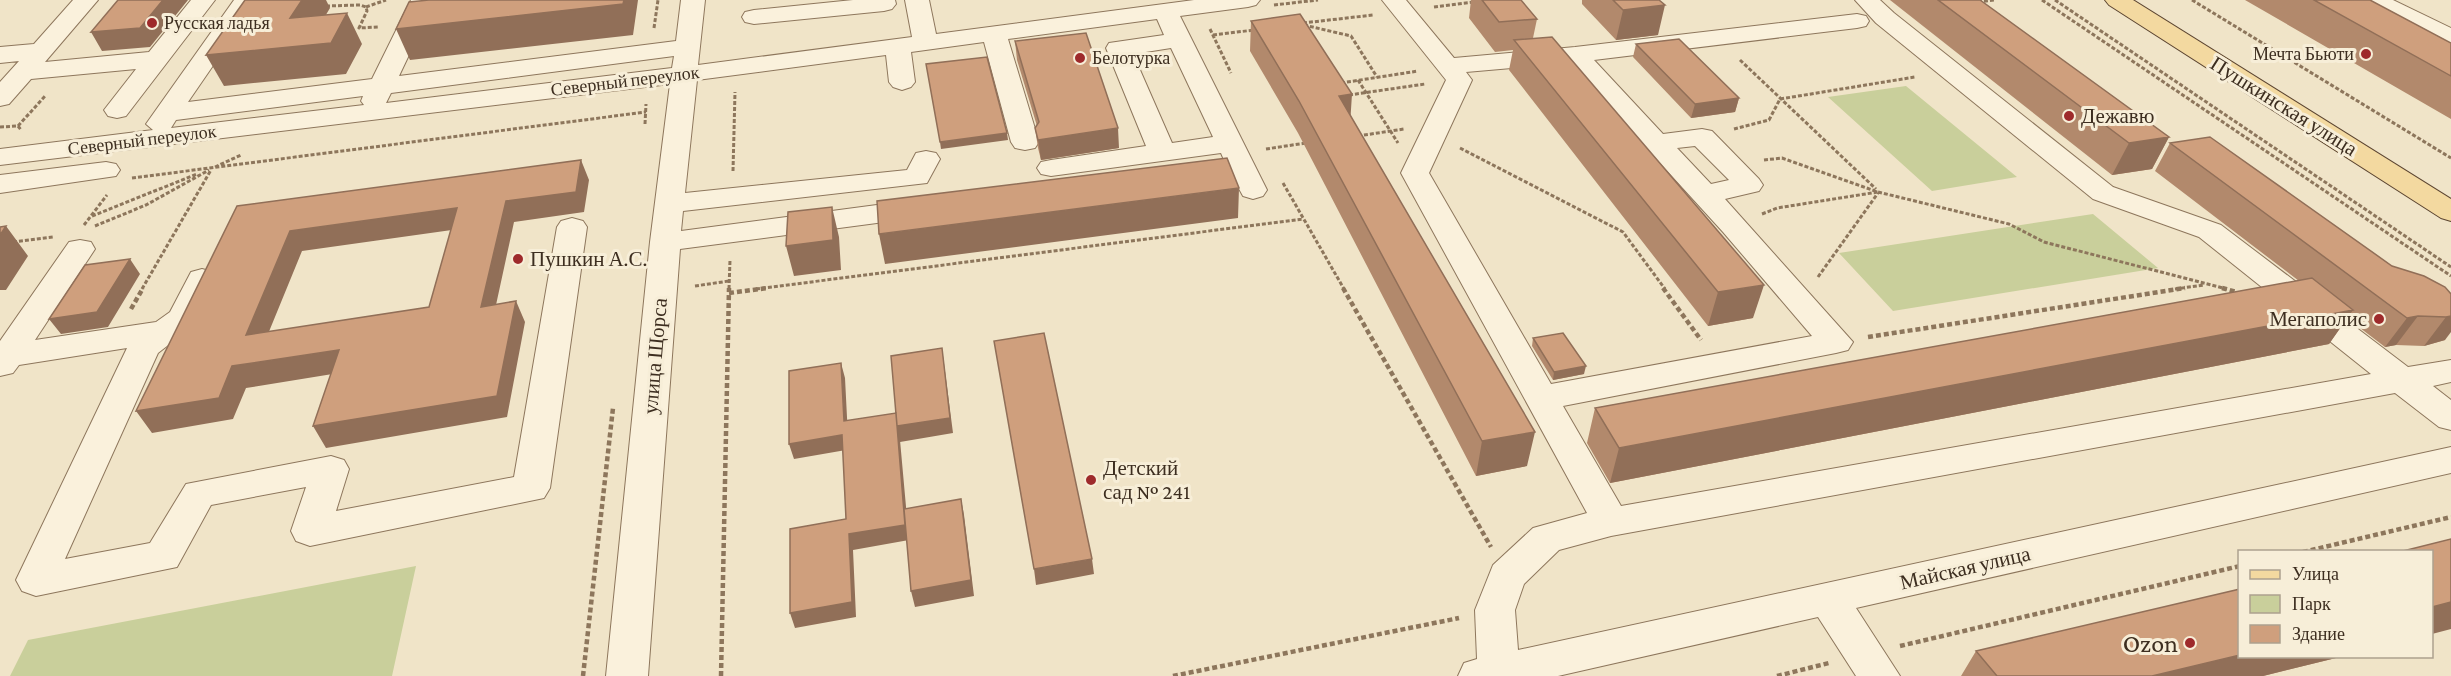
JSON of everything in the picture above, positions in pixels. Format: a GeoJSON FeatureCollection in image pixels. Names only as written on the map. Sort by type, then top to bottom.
{"type":"FeatureCollection","features":[{"type":"Feature","properties":{"kind":"main road","name":"Пушкинская улица"},"geometry":{"type":"LineString","coordinates":[[2117,0],[2451,212]]}},
{"type":"Feature","properties":{"kind":"street"},"geometry":{"type":"LineString","coordinates":[[46,60],[86,0]]}},
{"type":"Feature","properties":{"kind":"street"},"geometry":{"type":"LineString","coordinates":[[0,98],[23,72],[46,60],[110,0]]}},
{"type":"Feature","properties":{"kind":"street"},"geometry":{"type":"LineString","coordinates":[[117,110],[203,0]]}},
{"type":"Feature","properties":{"kind":"street"},"geometry":{"type":"LineString","coordinates":[[150,140],[250,0]]}},
{"type":"Feature","properties":{"kind":"street","name":"улица Щорса"},"geometry":{"type":"LineString","coordinates":[[627,676],[665,242],[693,0]]}},
{"type":"Feature","properties":{"kind":"street"},"geometry":{"type":"LineString","coordinates":[[754,17],[884,4],[883,0]]}},
{"type":"Feature","properties":{"kind":"street"},"geometry":{"type":"LineString","coordinates":[[917,0],[926,43]]}},
{"type":"Feature","properties":{"kind":"street","name":"Северный переулок"},"geometry":{"type":"LineString","coordinates":[[0,157],[367,113],[687,61],[926,43],[1248,0]]}},
{"type":"Feature","properties":{"kind":"street"},"geometry":{"type":"LineString","coordinates":[[367,113],[429,4]]}},
{"type":"Feature","properties":{"kind":"street"},"geometry":{"type":"LineString","coordinates":[[1399,5],[1454,73]]}},
{"type":"Feature","properties":{"kind":"street"},"geometry":{"type":"LineString","coordinates":[[2367,8],[2446,48]]}},
{"type":"Feature","properties":{"kind":"street"},"geometry":{"type":"LineString","coordinates":[[1454,73],[1575,55],[1716,38],[1862,10],[1951,71],[2103,193],[2210,231],[2451,418]]}},
{"type":"Feature","properties":{"kind":"street"},"geometry":{"type":"LineString","coordinates":[[1165,11],[1246,161]]}},
{"type":"Feature","properties":{"kind":"street"},"geometry":{"type":"LineString","coordinates":[[994,34],[1026,142]]}},
{"type":"Feature","properties":{"kind":"street"},"geometry":{"type":"LineString","coordinates":[[1162,152],[1118,48],[1179,40]]}},
{"type":"Feature","properties":{"kind":"street"},"geometry":{"type":"LineString","coordinates":[[898,46],[902,82]]}},
{"type":"Feature","properties":{"kind":"street"},"geometry":{"type":"LineString","coordinates":[[0,55],[46,60],[157,59]]}},
{"type":"Feature","properties":{"kind":"street"},"geometry":{"type":"LineString","coordinates":[[1542,398],[1836,342],[1734,226],[1575,55]]}},
{"type":"Feature","properties":{"kind":"street"},"geometry":{"type":"LineString","coordinates":[[168,113],[381,86],[687,61]]}},
{"type":"Feature","properties":{"kind":"street"},"geometry":{"type":"LineString","coordinates":[[1454,73],[1433,135],[1415,173],[1611,522]]}},
{"type":"Feature","properties":{"kind":"street"},"geometry":{"type":"LineString","coordinates":[[1656,143],[1702,136],[1749,185],[1704,194]]}},
{"type":"Feature","properties":{"kind":"street"},"geometry":{"type":"LineString","coordinates":[[1162,152],[1246,161],[1048,180],[1162,152]]}},
{"type":"Feature","properties":{"kind":"street"},"geometry":{"type":"LineString","coordinates":[[669,204],[917,177],[926,159]]}},
{"type":"Feature","properties":{"kind":"street"},"geometry":{"type":"LineString","coordinates":[[0,184],[115,179]]}},
{"type":"Feature","properties":{"kind":"street"},"geometry":{"type":"LineString","coordinates":[[665,242],[951,204]]}},
{"type":"Feature","properties":{"kind":"street"},"geometry":{"type":"LineString","coordinates":[[208,266],[183,318],[144,347],[36,580],[163,556],[199,494],[331,469],[310,531],[531,488],[572,227]]}},
{"type":"Feature","properties":{"kind":"street"},"geometry":{"type":"LineString","coordinates":[[4,360],[33,317],[75,237]]}},
{"type":"Feature","properties":{"kind":"street"},"geometry":{"type":"LineString","coordinates":[[0,321],[33,317]]}},
{"type":"Feature","properties":{"kind":"street"},"geometry":{"type":"LineString","coordinates":[[4,360],[167,331]]}},
{"type":"Feature","properties":{"kind":"street"},"geometry":{"type":"LineString","coordinates":[[1493,675],[1496,610],[1507,576],[1547,538],[1611,522],[2451,371]]}},
{"type":"Feature","properties":{"kind":"street","name":"Майская улица"},"geometry":{"type":"LineString","coordinates":[[1493,675],[1827,598],[2445,467]]}},
{"type":"Feature","properties":{"kind":"street"},"geometry":{"type":"LineString","coordinates":[[1827,598],[1871,665]]}},
{"type":"Feature","properties":{"kind":"path"},"geometry":{"type":"LineString","coordinates":[[322,7],[360,5],[366,7],[386,0]]}},
{"type":"Feature","properties":{"kind":"path"},"geometry":{"type":"LineString","coordinates":[[1975,2],[1995,0]]}},
{"type":"Feature","properties":{"kind":"path"},"geometry":{"type":"LineString","coordinates":[[2042,0],[2451,276]]}},
{"type":"Feature","properties":{"kind":"path"},"geometry":{"type":"LineString","coordinates":[[2055,0],[2451,267]]}},
{"type":"Feature","properties":{"kind":"path"},"geometry":{"type":"LineString","coordinates":[[2192,0],[2451,158]]}},
{"type":"Feature","properties":{"kind":"path"},"geometry":{"type":"LineString","coordinates":[[1377,77],[1351,36],[1300,24],[1399,5],[1480,1]]}},
{"type":"Feature","properties":{"kind":"path"},"geometry":{"type":"LineString","coordinates":[[359,28],[367,11],[366,7]]}},
{"type":"Feature","properties":{"kind":"path"},"geometry":{"type":"LineString","coordinates":[[1208,24],[1236,83]]}},
{"type":"Feature","properties":{"kind":"path"},"geometry":{"type":"LineString","coordinates":[[350,32],[359,28],[384,27]]}},
{"type":"Feature","properties":{"kind":"path"},"geometry":{"type":"LineString","coordinates":[[1213,35],[1260,29]]}},
{"type":"Feature","properties":{"kind":"path"},"geometry":{"type":"LineString","coordinates":[[1716,38],[1878,192]]}},
{"type":"Feature","properties":{"kind":"path"},"geometry":{"type":"LineString","coordinates":[[1780,99],[1951,71]]}},
{"type":"Feature","properties":{"kind":"path"},"geometry":{"type":"LineString","coordinates":[[1341,83],[1377,77],[1454,73]]}},
{"type":"Feature","properties":{"kind":"path"},"geometry":{"type":"LineString","coordinates":[[1348,95],[1454,73]]}},
{"type":"Feature","properties":{"kind":"path"},"geometry":{"type":"LineString","coordinates":[[1358,80],[1391,131]]}},
{"type":"Feature","properties":{"kind":"path"},"geometry":{"type":"LineString","coordinates":[[732,198],[736,90]]}},
{"type":"Feature","properties":{"kind":"path"},"geometry":{"type":"LineString","coordinates":[[1702,136],[1769,120],[1780,99]]}},
{"type":"Feature","properties":{"kind":"path"},"geometry":{"type":"LineString","coordinates":[[75,237],[115,179],[646,112]]}},
{"type":"Feature","properties":{"kind":"path"},"geometry":{"type":"LineString","coordinates":[[1356,136],[1418,127],[1623,232],[1719,364]]}},
{"type":"Feature","properties":{"kind":"path"},"geometry":{"type":"LineString","coordinates":[[1246,161],[1262,140]]}},
{"type":"Feature","properties":{"kind":"path"},"geometry":{"type":"LineString","coordinates":[[1246,161],[1310,143]]}},
{"type":"Feature","properties":{"kind":"path"},"geometry":{"type":"LineString","coordinates":[[91,216],[251,150]]}},
{"type":"Feature","properties":{"kind":"path"},"geometry":{"type":"LineString","coordinates":[[1728,163],[1782,158],[1878,192],[2009,224],[2044,242],[2242,293]]}},
{"type":"Feature","properties":{"kind":"path"},"geometry":{"type":"LineString","coordinates":[[1246,161],[1271,159]]}},
{"type":"Feature","properties":{"kind":"path"},"geometry":{"type":"LineString","coordinates":[[11,243],[75,237],[146,205],[212,168]]}},
{"type":"Feature","properties":{"kind":"path"},"geometry":{"type":"LineString","coordinates":[[114,339],[212,168]]}},
{"type":"Feature","properties":{"kind":"path"},"geometry":{"type":"LineString","coordinates":[[1281,179],[1507,576]]}},
{"type":"Feature","properties":{"kind":"path"},"geometry":{"type":"LineString","coordinates":[[1734,226],[1777,208],[1878,192]]}},
{"type":"Feature","properties":{"kind":"path"},"geometry":{"type":"LineString","coordinates":[[1801,301],[1878,192]]}},
{"type":"Feature","properties":{"kind":"path"},"geometry":{"type":"LineString","coordinates":[[729,293],[1303,219]]}},
{"type":"Feature","properties":{"kind":"path"},"geometry":{"type":"LineString","coordinates":[[721,676],[730,234]]}},
{"type":"Feature","properties":{"kind":"path"},"geometry":{"type":"LineString","coordinates":[[1836,342],[2208,285]]}},
{"type":"Feature","properties":{"kind":"path"},"geometry":{"type":"LineString","coordinates":[[2311,550],[2451,517]]}},
{"type":"Feature","properties":{"kind":"path"},"geometry":{"type":"LineString","coordinates":[[1777,676],[1871,665],[2238,567]]}},
{"type":"Feature","properties":{"kind":"path"},"geometry":{"type":"LineString","coordinates":[[1173,676],[1496,610]]}},
{"type":"Feature","properties":{"kind":"green space"},"geometry":{"type":"Polygon","coordinates":[[[1906,86],[2017,177],[1932,191],[1828,97],[1906,86]]]}},
{"type":"Feature","properties":{"kind":"green space"},"geometry":{"type":"Polygon","coordinates":[[[2093,214],[2158,268],[1893,311],[1839,253],[2093,214]]]}},
{"type":"Feature","properties":{"kind":"green space"},"geometry":{"type":"Polygon","coordinates":[[[416,566],[392,676],[10,676],[28,640],[416,566]]]}},
{"type":"Feature","properties":{"kind":"building"},"geometry":{"type":"Polygon","coordinates":[[[118,0],[163,0],[140,28],[91,32],[118,0]]]}},
{"type":"Feature","properties":{"kind":"building"},"geometry":{"type":"Polygon","coordinates":[[[245,0],[302,0],[290,18],[347,13],[331,43],[206,55],[245,0]]]}},
{"type":"Feature","properties":{"kind":"building"},"geometry":{"type":"Polygon","coordinates":[[[429,0],[624,0],[623,4],[396,29],[409,2],[429,0]]]}},
{"type":"Feature","properties":{"kind":"building"},"geometry":{"type":"Polygon","coordinates":[[[1482,0],[1521,0],[1537,19],[1499,22],[1482,0]]]}},
{"type":"Feature","properties":{"kind":"building"},"geometry":{"type":"Polygon","coordinates":[[[1613,0],[1659,0],[1665,5],[1623,10],[1613,0]]]}},
{"type":"Feature","properties":{"kind":"building"},"geometry":{"type":"Polygon","coordinates":[[[1938,0],[1980,0],[2169,137],[2129,143],[1938,0]]]}},
{"type":"Feature","properties":{"kind":"building"},"geometry":{"type":"Polygon","coordinates":[[[2314,0],[2370,0],[2451,43],[2451,76],[2314,0]]]}},
{"type":"Feature","properties":{"kind":"building"},"geometry":{"type":"Polygon","coordinates":[[[1300,14],[1352,94],[1339,96],[1535,432],[1482,441],[1299,101],[1251,21],[1300,14]]]}},
{"type":"Feature","properties":{"kind":"building"},"geometry":{"type":"Polygon","coordinates":[[[1086,33],[1118,128],[1038,140],[1035,128],[1039,122],[1015,41],[1086,33]]]}},
{"type":"Feature","properties":{"kind":"building"},"geometry":{"type":"Polygon","coordinates":[[[1552,37],[1764,285],[1718,292],[1514,40],[1552,37]]]}},
{"type":"Feature","properties":{"kind":"building"},"geometry":{"type":"Polygon","coordinates":[[[1679,39],[1739,98],[1695,104],[1636,44],[1679,39]]]}},
{"type":"Feature","properties":{"kind":"building"},"geometry":{"type":"Polygon","coordinates":[[[987,57],[1007,133],[940,142],[926,64],[987,57]]]}},
{"type":"Feature","properties":{"kind":"building"},"geometry":{"type":"Polygon","coordinates":[[[2210,137],[2392,266],[2424,276],[2445,287],[2451,294],[2451,316],[2407,318],[2170,143],[2210,137]]]}},
{"type":"Feature","properties":{"kind":"building"},"geometry":{"type":"Polygon","coordinates":[[[1227,158],[1239,188],[879,234],[877,201],[1227,158]]]}},
{"type":"Feature","properties":{"kind":"building"},"geometry":{"type":"Polygon","coordinates":[[[581,160],[576,192],[506,201],[481,307],[516,301],[497,396],[313,426],[339,350],[232,366],[219,398],[136,411],[237,206],[581,160]],[[457,208],[290,231],[246,335],[429,307],[457,208]]]}},
{"type":"Feature","properties":{"kind":"building"},"geometry":{"type":"Polygon","coordinates":[[[832,207],[833,240],[786,246],[788,212],[832,207]]]}},
{"type":"Feature","properties":{"kind":"building"},"geometry":{"type":"Polygon","coordinates":[[[6,226],[0,235],[0,227],[6,226]]]}},
{"type":"Feature","properties":{"kind":"building"},"geometry":{"type":"Polygon","coordinates":[[[130,259],[97,312],[49,319],[85,265],[130,259]]]}},
{"type":"Feature","properties":{"kind":"building"},"geometry":{"type":"Polygon","coordinates":[[[2312,278],[2353,310],[1619,448],[1595,408],[2312,278]]]}},
{"type":"Feature","properties":{"kind":"building"},"geometry":{"type":"Polygon","coordinates":[[[1044,333],[1092,559],[1034,569],[994,341],[1044,333]]]}},
{"type":"Feature","properties":{"kind":"building"},"geometry":{"type":"Polygon","coordinates":[[[1563,333],[1586,366],[1554,372],[1533,338],[1563,333]]]}},
{"type":"Feature","properties":{"kind":"building"},"geometry":{"type":"Polygon","coordinates":[[[942,348],[950,418],[897,426],[891,356],[942,348]]]}},
{"type":"Feature","properties":{"kind":"building"},"geometry":{"type":"Polygon","coordinates":[[[841,363],[844,421],[896,413],[905,525],[849,534],[852,602],[790,613],[790,529],[846,519],[842,435],[789,444],[789,371],[841,363]]]}},
{"type":"Feature","properties":{"kind":"building"},"geometry":{"type":"Polygon","coordinates":[[[961,499],[971,580],[911,591],[904,509],[961,499]]]}},
{"type":"Feature","properties":{"kind":"building"},"geometry":{"type":"Polygon","coordinates":[[[2451,539],[2451,602],[2433,607],[2433,550],[2407,550],[2451,539]]]}},
{"type":"Feature","properties":{"kind":"building"},"geometry":{"type":"Polygon","coordinates":[[[2238,589],[2238,655],[2152,676],[1997,676],[1976,651],[2238,589]]]}},
{"type":"Feature","properties":{"kind":"place","name":"Русская ладья"},"geometry":{"type":"Point","coordinates":[152,23]}},
{"type":"Feature","properties":{"kind":"place","name":"Мечта Бьюти"},"geometry":{"type":"Point","coordinates":[2366,54]}},
{"type":"Feature","properties":{"kind":"place","name":"Белотурка"},"geometry":{"type":"Point","coordinates":[1080,58]}},
{"type":"Feature","properties":{"kind":"place","name":"Дежавю"},"geometry":{"type":"Point","coordinates":[2069,116]}},
{"type":"Feature","properties":{"kind":"place","name":"Пушкин А.С."},"geometry":{"type":"Point","coordinates":[518,259]}},
{"type":"Feature","properties":{"kind":"place","name":"Мегаполис"},"geometry":{"type":"Point","coordinates":[2379,319]}},
{"type":"Feature","properties":{"kind":"place","name":"Детский сад № 241"},"geometry":{"type":"Point","coordinates":[1091,480]}},
{"type":"Feature","properties":{"kind":"place","name":"Ozon"},"geometry":{"type":"Point","coordinates":[2190,643]}}]}
